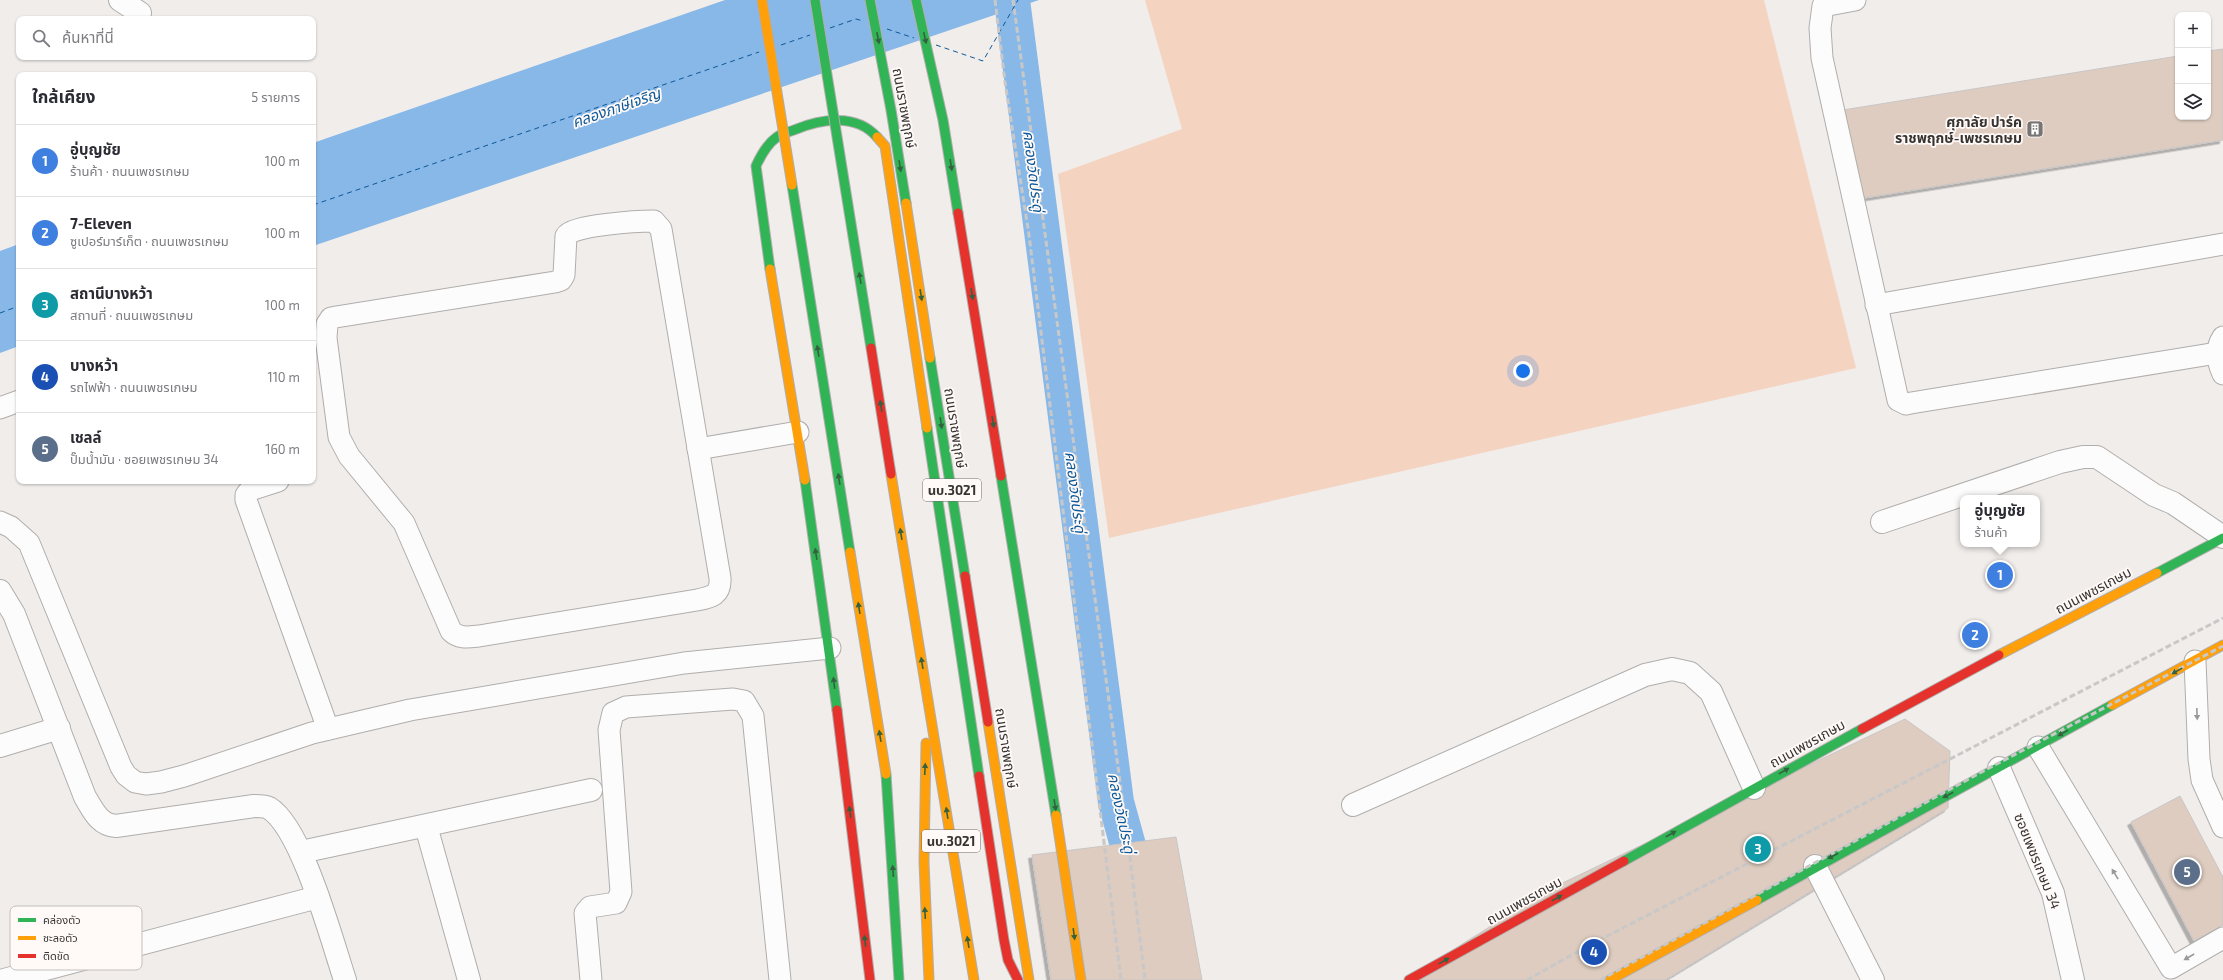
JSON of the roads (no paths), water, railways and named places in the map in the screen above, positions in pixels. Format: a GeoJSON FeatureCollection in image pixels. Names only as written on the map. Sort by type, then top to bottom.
{"type":"FeatureCollection","features":[{"type":"Feature","properties":{"kind":"main road"},"geometry":{"type":"LineString","coordinates":[[762,0],[886,774],[899,980]]}},
{"type":"Feature","properties":{"kind":"main road","name":"นบ.3021"},"geometry":{"type":"LineString","coordinates":[[815,0],[974,980]]}},
{"type":"Feature","properties":{"kind":"main road","name":"ถนนราชพฤกษ์"},"geometry":{"type":"LineString","coordinates":[[870,0],[893,117],[1029,980]]}},
{"type":"Feature","properties":{"kind":"main road"},"geometry":{"type":"LineString","coordinates":[[916,0],[943,120],[1049,766],[1080,980]]}},
{"type":"Feature","properties":{"kind":"main road"},"geometry":{"type":"LineString","coordinates":[[870,980],[830,648],[798,432],[764,231],[756,166],[763,151],[778,136],[801,127],[828,120],[848,121],[869,128],[885,146],[1004,940],[1008,960],[1017,979]]}},
{"type":"Feature","properties":{"kind":"main road","name":"ถนนเพชรเกษม"},"geometry":{"type":"LineString","coordinates":[[1410,980],[1942,685],[2223,538]]}},
{"type":"Feature","properties":{"kind":"main road"},"geometry":{"type":"LineString","coordinates":[[1610,980],[1704,930],[1815,866],[2038,747],[2223,645]]}},
{"type":"Feature","properties":{"kind":"main road"},"geometry":{"type":"LineString","coordinates":[[928,701],[924,809],[924,895],[928,980]]}},
{"type":"Feature","properties":{"kind":"main road"},"geometry":{"type":"LineString","coordinates":[[1626,980],[1704,930]]}},
{"type":"Feature","properties":{"kind":"street"},"geometry":{"type":"LineString","coordinates":[[120,0],[140,13]]}},
{"type":"Feature","properties":{"kind":"street"},"geometry":{"type":"LineString","coordinates":[[1962,495],[2060,462],[2083,457],[2097,457],[2154,495],[2173,503],[2223,538]]}},
{"type":"Feature","properties":{"kind":"street"},"geometry":{"type":"LineString","coordinates":[[1882,522],[1960,496]]}},
{"type":"Feature","properties":{"kind":"street"},"geometry":{"type":"LineString","coordinates":[[0,591],[14,614],[85,797],[98,818],[108,826],[116,826],[254,806],[268,807],[278,816],[301,852],[318,897],[344,980]]}},
{"type":"Feature","properties":{"kind":"street"},"geometry":{"type":"LineString","coordinates":[[1353,805],[1645,675],[1672,669],[1690,673],[1711,692],[1754,788]]}},
{"type":"Feature","properties":{"kind":"street"},"geometry":{"type":"LineString","coordinates":[[0,746],[59,728]]}},
{"type":"Feature","properties":{"kind":"street","name":"ซอยเพชรเกษม 34"},"geometry":{"type":"LineString","coordinates":[[1999,768],[2053,893],[2073,980]]}},
{"type":"Feature","properties":{"kind":"street"},"geometry":{"type":"LineString","coordinates":[[301,852],[592,790]]}},
{"type":"Feature","properties":{"kind":"street"},"geometry":{"type":"LineString","coordinates":[[426,826],[469,980]]}},
{"type":"Feature","properties":{"kind":"street"},"geometry":{"type":"LineString","coordinates":[[1815,866],[1873,980]]}},
{"type":"Feature","properties":{"kind":"street"},"geometry":{"type":"LineString","coordinates":[[142,944],[318,897]]}},
{"type":"Feature","properties":{"kind":"street"},"geometry":{"type":"LineString","coordinates":[[4,980],[42,970]]}},
{"type":"Feature","properties":{"kind":"lane"},"geometry":{"type":"LineString","coordinates":[[1855,0],[1822,3],[1820,28],[1822,58],[1898,400],[1906,404],[2220,345],[2219,365],[2223,374]]}},
{"type":"Feature","properties":{"kind":"lane"},"geometry":{"type":"LineString","coordinates":[[654,222],[661,229],[698,449],[720,578],[720,589],[717,594],[697,600],[487,635],[468,637],[456,636],[451,631],[404,523],[349,456],[339,437],[327,353],[327,324],[331,318],[336,317],[562,280],[564,274],[566,236],[570,231],[584,228],[654,222]]}},
{"type":"Feature","properties":{"kind":"lane"},"geometry":{"type":"LineString","coordinates":[[1876,305],[2223,244]]}},
{"type":"Feature","properties":{"kind":"lane"},"geometry":{"type":"LineString","coordinates":[[0,408],[16,402]]}},
{"type":"Feature","properties":{"kind":"lane"},"geometry":{"type":"LineString","coordinates":[[698,449],[798,432]]}},
{"type":"Feature","properties":{"kind":"lane"},"geometry":{"type":"LineString","coordinates":[[269,484],[250,490],[246,495],[246,500],[328,729]]}},
{"type":"Feature","properties":{"kind":"lane"},"geometry":{"type":"LineString","coordinates":[[0,522],[14,529],[29,543],[121,767],[126,775],[135,782],[146,784],[184,776],[328,729],[410,710],[684,663],[830,648]]}},
{"type":"Feature","properties":{"kind":"lane"},"geometry":{"type":"LineString","coordinates":[[2195,661],[2199,759],[2202,780],[2223,827]]}},
{"type":"Feature","properties":{"kind":"lane"},"geometry":{"type":"LineString","coordinates":[[592,980],[585,913],[590,908],[616,903],[621,892],[609,730],[613,713],[626,707],[733,699],[744,701],[753,716],[780,980]]}},
{"type":"Feature","properties":{"kind":"lane"},"geometry":{"type":"LineString","coordinates":[[2038,747],[2172,974],[2223,938]]}},
{"type":"Feature","properties":{"kind":"water","name":"คลองภาษีเจริญ"},"geometry":{"type":"Polygon","coordinates":[[[725,0],[1039,0],[316,245],[316,142],[725,0]]]}},
{"type":"Feature","properties":{"kind":"water"},"geometry":{"type":"Polygon","coordinates":[[[16,245],[16,347],[0,353],[0,251],[16,245]]]}},
{"type":"Feature","properties":{"kind":"waterway","name":"คลองวัดประดู่"},"geometry":{"type":"LineString","coordinates":[[1012,0],[1116,802],[1165,980]]}},
{"type":"Feature","properties":{"kind":"railway"},"geometry":{"type":"LineString","coordinates":[[995,0],[1005,82],[1029,235],[1121,980]]}},
{"type":"Feature","properties":{"kind":"railway"},"geometry":{"type":"LineString","coordinates":[[1013,0],[1126,825],[1145,980]]}},
{"type":"Feature","properties":{"kind":"railway"},"geometry":{"type":"LineString","coordinates":[[1527,980],[1586,947],[2223,618]]}},
{"type":"Feature","properties":{"kind":"railway"},"geometry":{"type":"LineString","coordinates":[[1600,980],[1987,769],[2223,646]]}},
{"type":"Feature","properties":{"kind":"place","name":"ศุภาลัย ปาร์ค ราชพฤกษ์-เพชรเกษม"},"geometry":{"type":"Point","coordinates":[2035,129]}},
{"type":"Feature","properties":{"kind":"place","name":"อู่บุญชัย"},"geometry":{"type":"Point","coordinates":[2000,575]}},
{"type":"Feature","properties":{"kind":"place","name":"7-Eleven"},"geometry":{"type":"Point","coordinates":[1975,635]}},
{"type":"Feature","properties":{"kind":"place","name":"สถานีบางหว้า"},"geometry":{"type":"Point","coordinates":[1758,849]}},
{"type":"Feature","properties":{"kind":"place","name":"เชลล์"},"geometry":{"type":"Point","coordinates":[2187,872]}},
{"type":"Feature","properties":{"kind":"place","name":"บางหว้า"},"geometry":{"type":"Point","coordinates":[1594,952]}}]}
